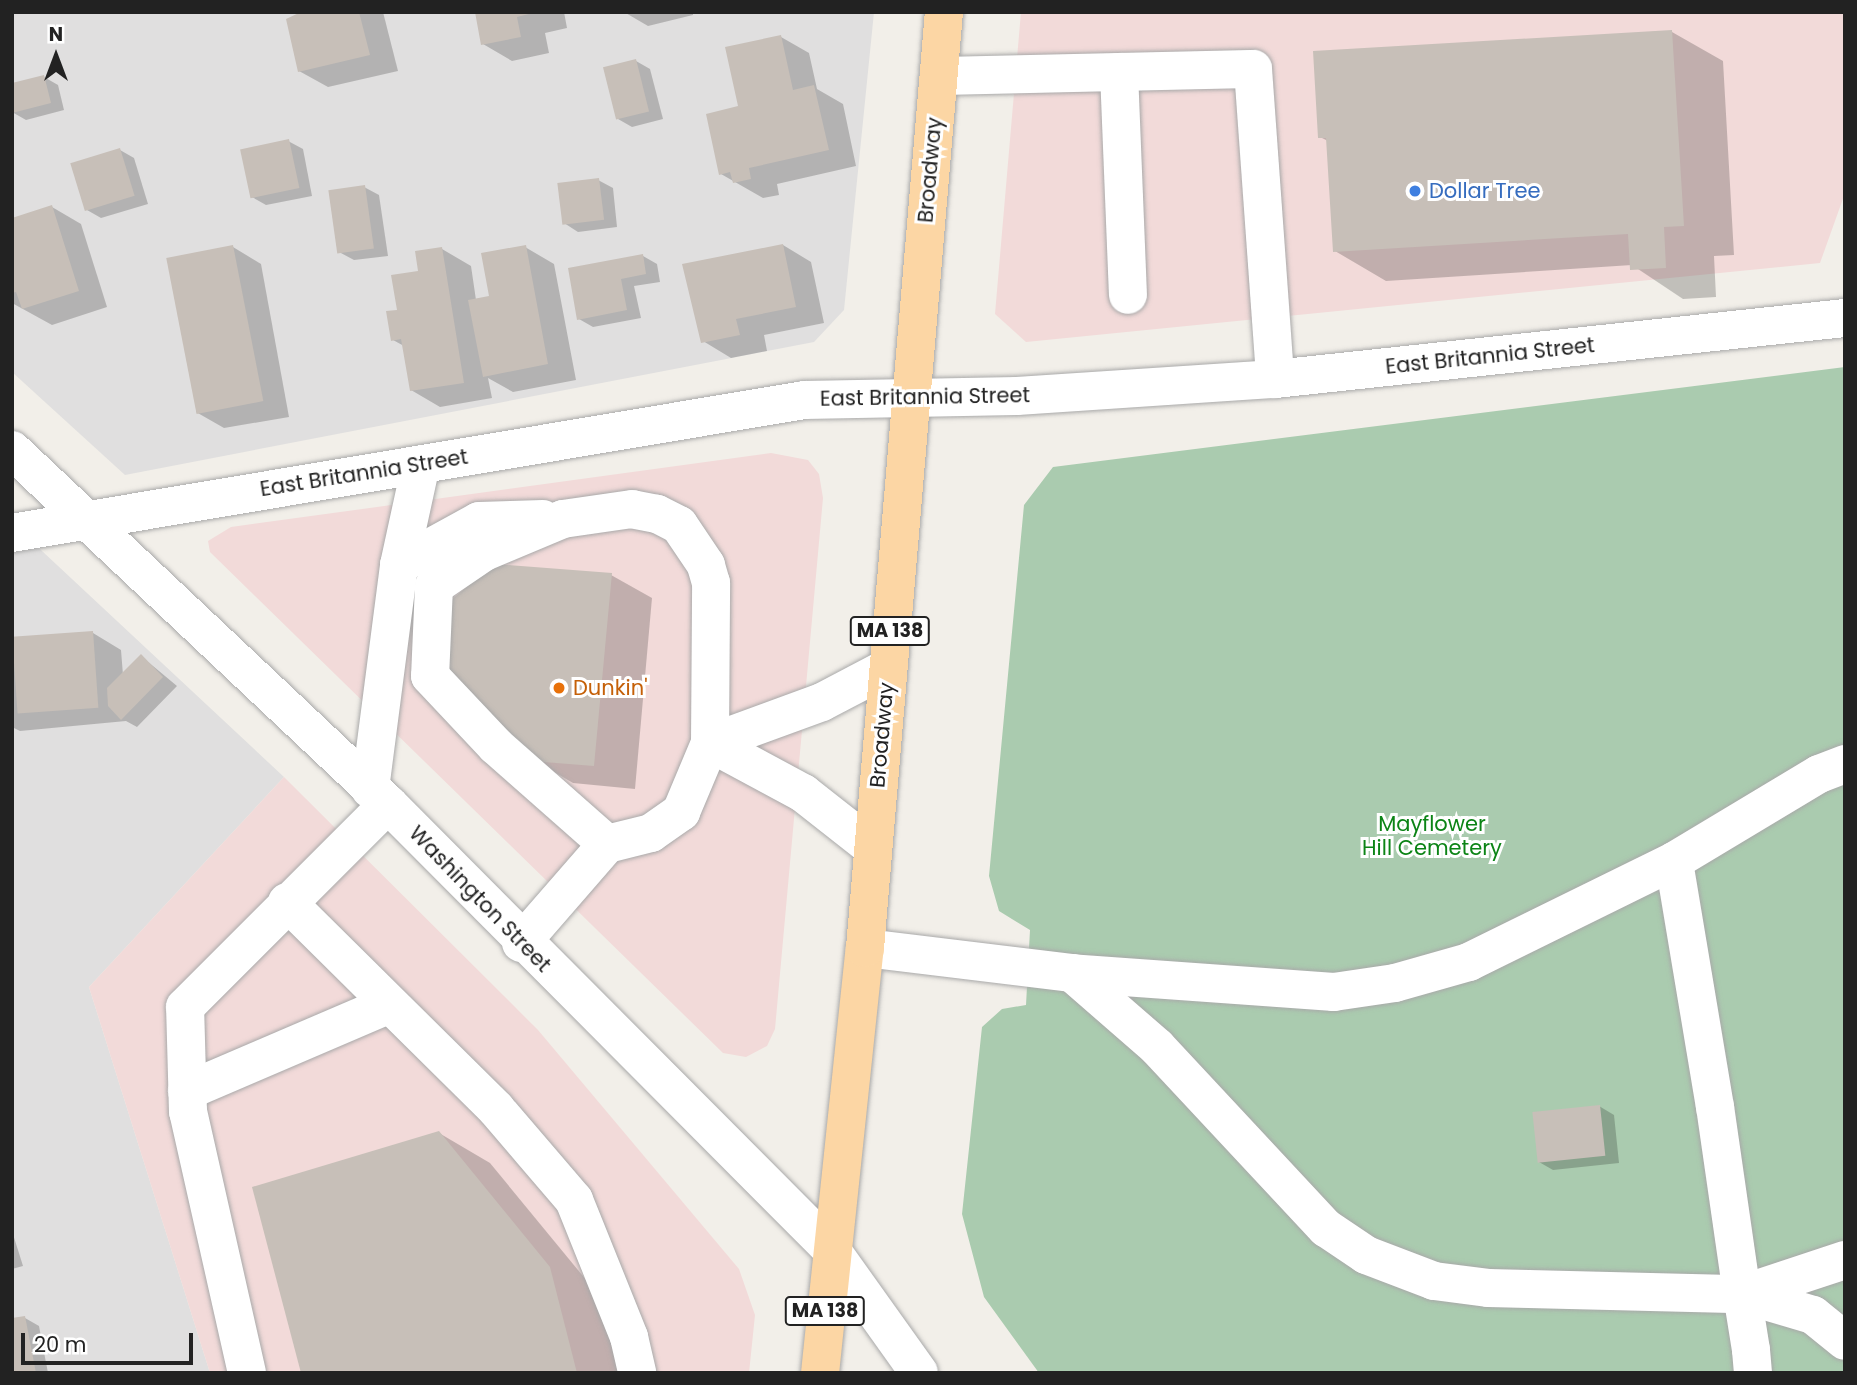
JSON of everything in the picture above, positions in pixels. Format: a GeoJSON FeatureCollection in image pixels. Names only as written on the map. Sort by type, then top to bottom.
{"type":"FeatureCollection","features":[{"type":"Feature","properties":{"kind":"main road","name":"Broadway"},"geometry":{"type":"LineString","coordinates":[[820,1373],[830,1248],[865,948],[944,12]]}},
{"type":"Feature","properties":{"kind":"street"},"geometry":{"type":"LineString","coordinates":[[939,76],[1253,69],[1275,379]]}},
{"type":"Feature","properties":{"kind":"street"},"geometry":{"type":"LineString","coordinates":[[1119,72],[1128,295]]}},
{"type":"Feature","properties":{"kind":"street","name":"East Britannia Street"},"geometry":{"type":"LineString","coordinates":[[12,533],[85,518],[804,400],[1017,396],[1275,379],[1845,318]]}},
{"type":"Feature","properties":{"kind":"street","name":"Washington Street"},"geometry":{"type":"LineString","coordinates":[[12,450],[379,796],[521,943],[830,1248],[919,1373]]}},
{"type":"Feature","properties":{"kind":"street"},"geometry":{"type":"LineString","coordinates":[[247,1373],[187,1102],[185,1007],[286,902],[379,796],[399,565],[421,464]]}},
{"type":"Feature","properties":{"kind":"street"},"geometry":{"type":"LineString","coordinates":[[399,565],[479,521],[563,519],[632,509],[657,514],[678,526],[697,546],[710,583],[710,743],[681,812],[651,833],[607,844],[521,943]]}},
{"type":"Feature","properties":{"kind":"street"},"geometry":{"type":"LineString","coordinates":[[563,519],[484,552],[435,586],[429,676],[496,746],[607,844]]}},
{"type":"Feature","properties":{"kind":"street"},"geometry":{"type":"LineString","coordinates":[[710,743],[822,702],[887,668]]}},
{"type":"Feature","properties":{"kind":"street"},"geometry":{"type":"LineString","coordinates":[[710,743],[803,793],[873,848]]}},
{"type":"Feature","properties":{"kind":"street"},"geometry":{"type":"LineString","coordinates":[[865,948],[1072,973],[1334,992],[1395,983],[1469,962],[1674,861],[1819,774],[1845,764]]}},
{"type":"Feature","properties":{"kind":"street"},"geometry":{"type":"LineString","coordinates":[[1674,861],[1753,1373]]}},
{"type":"Feature","properties":{"kind":"street"},"geometry":{"type":"LineString","coordinates":[[286,902],[387,1005],[496,1109],[574,1200],[629,1337],[637,1373]]}},
{"type":"Feature","properties":{"kind":"street"},"geometry":{"type":"LineString","coordinates":[[1072,973],[1157,1048],[1326,1228],[1366,1255],[1434,1281],[1488,1289],[1742,1294],[1813,1315],[1845,1342]]}},
{"type":"Feature","properties":{"kind":"street"},"geometry":{"type":"LineString","coordinates":[[187,1102],[387,1005]]}},
{"type":"Feature","properties":{"kind":"street"},"geometry":{"type":"LineString","coordinates":[[1742,1294],[1845,1260]]}},
{"type":"Feature","properties":{"kind":"shaded area"},"geometry":{"type":"Polygon","coordinates":[[[12,12],[874,12],[844,310],[814,342],[125,475],[12,372],[12,12]]]}},
{"type":"Feature","properties":{"kind":"shaded area"},"geometry":{"type":"Polygon","coordinates":[[[1021,12],[1845,12],[1845,193],[1820,263],[1026,342],[995,314],[1021,12]]]}},
{"type":"Feature","properties":{"kind":"shaded area"},"geometry":{"type":"Polygon","coordinates":[[[771,453],[808,460],[819,474],[823,498],[775,1029],[767,1046],[746,1057],[723,1053],[210,552],[208,541],[231,527],[771,453]]]}},
{"type":"Feature","properties":{"kind":"shaded area"},"geometry":{"type":"Polygon","coordinates":[[[12,523],[284,777],[89,987],[210,1373],[12,1373],[12,523]]]}},
{"type":"Feature","properties":{"kind":"shaded area"},"geometry":{"type":"Polygon","coordinates":[[[284,777],[538,1030],[739,1269],[755,1315],[749,1373],[210,1373],[89,987],[284,777]]]}},
{"type":"Feature","properties":{"kind":"green space","name":"Mayflower Hill Cemetery"},"geometry":{"type":"Polygon","coordinates":[[[1845,367],[1845,1373],[1039,1373],[984,1297],[962,1214],[982,1027],[1002,1009],[1026,1005],[1030,930],[999,911],[989,876],[1024,505],[1053,467],[1845,367]]]}},
{"type":"Feature","properties":{"kind":"building"},"geometry":{"type":"Polygon","coordinates":[[[301,12],[359,12],[370,55],[298,72],[286,19],[301,12]]]}},
{"type":"Feature","properties":{"kind":"building"},"geometry":{"type":"Polygon","coordinates":[[[475,12],[533,13],[517,17],[521,37],[481,45],[475,12]]]}},
{"type":"Feature","properties":{"kind":"building"},"geometry":{"type":"Polygon","coordinates":[[[1672,30],[1684,226],[1664,227],[1666,268],[1630,270],[1628,234],[1333,252],[1326,138],[1318,138],[1313,51],[1672,30]]]}},
{"type":"Feature","properties":{"kind":"building"},"geometry":{"type":"Polygon","coordinates":[[[781,35],[793,90],[814,85],[829,150],[749,168],[751,179],[733,183],[730,172],[719,175],[706,114],[738,106],[725,47],[781,35]]]}},
{"type":"Feature","properties":{"kind":"building"},"geometry":{"type":"Polygon","coordinates":[[[636,59],[649,111],[616,120],[603,67],[636,59]]]}},
{"type":"Feature","properties":{"kind":"building"},"geometry":{"type":"Polygon","coordinates":[[[44,75],[51,103],[12,113],[12,83],[44,75]]]}},
{"type":"Feature","properties":{"kind":"building"},"geometry":{"type":"Polygon","coordinates":[[[289,139],[299,188],[250,198],[240,149],[289,139]]]}},
{"type":"Feature","properties":{"kind":"building"},"geometry":{"type":"Polygon","coordinates":[[[120,148],[135,196],[85,211],[70,163],[120,148]]]}},
{"type":"Feature","properties":{"kind":"building"},"geometry":{"type":"Polygon","coordinates":[[[599,178],[604,220],[562,225],[557,183],[599,178]]]}},
{"type":"Feature","properties":{"kind":"building"},"geometry":{"type":"Polygon","coordinates":[[[365,185],[374,248],[337,254],[328,190],[365,185]]]}},
{"type":"Feature","properties":{"kind":"building"},"geometry":{"type":"Polygon","coordinates":[[[52,205],[79,291],[22,309],[16,292],[12,293],[12,218],[52,205]]]}},
{"type":"Feature","properties":{"kind":"building"},"geometry":{"type":"Polygon","coordinates":[[[783,244],[796,307],[736,319],[740,335],[701,343],[682,264],[783,244]]]}},
{"type":"Feature","properties":{"kind":"building"},"geometry":{"type":"Polygon","coordinates":[[[233,245],[263,401],[197,414],[166,258],[233,245]]]}},
{"type":"Feature","properties":{"kind":"building"},"geometry":{"type":"Polygon","coordinates":[[[526,245],[548,364],[483,377],[468,300],[489,296],[481,253],[526,245]]]}},
{"type":"Feature","properties":{"kind":"building"},"geometry":{"type":"Polygon","coordinates":[[[442,247],[464,383],[410,391],[401,339],[391,341],[386,311],[397,310],[391,275],[418,271],[415,251],[442,247]]]}},
{"type":"Feature","properties":{"kind":"building"},"geometry":{"type":"Polygon","coordinates":[[[643,254],[646,274],[621,279],[627,310],[577,320],[568,268],[643,254]]]}},
{"type":"Feature","properties":{"kind":"building"},"geometry":{"type":"Polygon","coordinates":[[[494,564],[612,573],[594,766],[531,761],[444,678],[450,601],[494,564]]]}},
{"type":"Feature","properties":{"kind":"building"},"geometry":{"type":"Polygon","coordinates":[[[93,631],[98,708],[18,713],[12,637],[93,631]]]}},
{"type":"Feature","properties":{"kind":"building"},"geometry":{"type":"Polygon","coordinates":[[[141,654],[163,677],[121,720],[108,706],[107,688],[141,654]]]}},
{"type":"Feature","properties":{"kind":"building"},"geometry":{"type":"Polygon","coordinates":[[[1600,1105],[1605,1156],[1538,1163],[1532,1112],[1600,1105]]]}},
{"type":"Feature","properties":{"kind":"building"},"geometry":{"type":"Polygon","coordinates":[[[439,1131],[550,1267],[577,1373],[301,1373],[252,1187],[439,1131]]]}},
{"type":"Feature","properties":{"kind":"building"},"geometry":{"type":"Polygon","coordinates":[[[25,1316],[36,1373],[12,1373],[12,1318],[25,1316]]]}},
{"type":"Feature","properties":{"kind":"place","name":"Dollar Tree"},"geometry":{"type":"Point","coordinates":[1415,191]}},
{"type":"Feature","properties":{"kind":"place","name":"Dunkin'"},"geometry":{"type":"Point","coordinates":[559,688]}}]}
